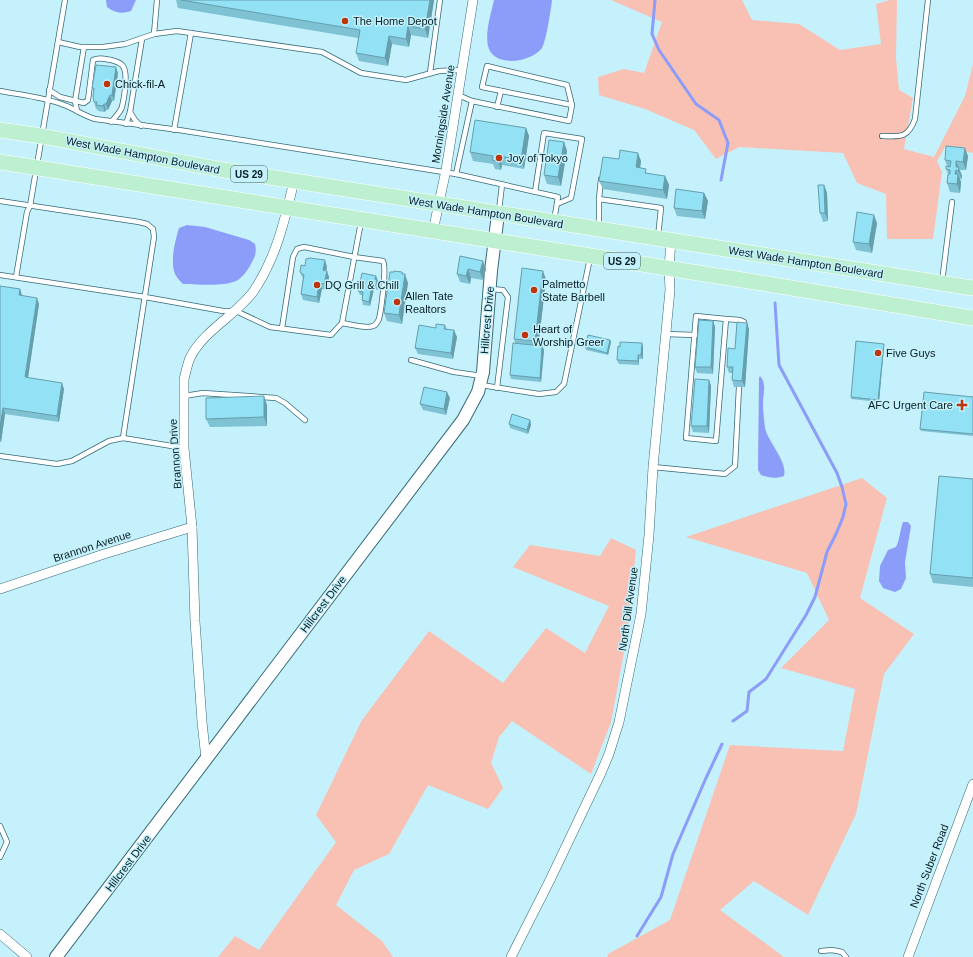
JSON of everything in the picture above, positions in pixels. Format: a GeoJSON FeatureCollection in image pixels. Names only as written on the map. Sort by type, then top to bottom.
{"type":"FeatureCollection","features":[{"type":"Feature","properties":{"kind":"main road","name":"West Wade Hampton Boulevard"},"geometry":{"type":"LineString","coordinates":[[0,130],[41,136],[218,169],[973,288]]}},
{"type":"Feature","properties":{"kind":"main road","name":"US 29"},"geometry":{"type":"LineString","coordinates":[[0,162],[669,268],[973,318]]}},
{"type":"Feature","properties":{"kind":"street","name":"Morningside Avenue"},"geometry":{"type":"LineString","coordinates":[[433,231],[445,172],[473,0]]}},
{"type":"Feature","properties":{"kind":"street","name":"Brannon Drive"},"geometry":{"type":"LineString","coordinates":[[206,759],[195,621],[192,527],[184,448],[184,379],[186,368],[195,350],[211,332],[236,311],[251,294],[262,276],[280,236],[294,181]]}},
{"type":"Feature","properties":{"kind":"street","name":"Hillcrest Drive"},"geometry":{"type":"LineString","coordinates":[[56,957],[470,409],[481,380],[498,214]]}},
{"type":"Feature","properties":{"kind":"street","name":"North Dill Avenue"},"geometry":{"type":"LineString","coordinates":[[511,957],[550,880],[601,773],[615,737],[642,614],[653,467],[670,290],[669,268],[664,240]]}},
{"type":"Feature","properties":{"kind":"street","name":"Brannon Avenue"},"geometry":{"type":"LineString","coordinates":[[0,589],[101,555],[192,527]]}},
{"type":"Feature","properties":{"kind":"street","name":"North Suber Road"},"geometry":{"type":"LineString","coordinates":[[908,957],[973,784]]}},
{"type":"Feature","properties":{"kind":"street"},"geometry":{"type":"LineString","coordinates":[[0,934],[27,957]]}},
{"type":"Feature","properties":{"kind":"lane"},"geometry":{"type":"LineString","coordinates":[[16,277],[27,212],[30,206],[37,168],[41,136],[65,0]]}},
{"type":"Feature","properties":{"kind":"lane"},"geometry":{"type":"LineString","coordinates":[[154,34],[157,0]]}},
{"type":"Feature","properties":{"kind":"lane"},"geometry":{"type":"LineString","coordinates":[[430,73],[440,0]]}},
{"type":"Feature","properties":{"kind":"lane"},"geometry":{"type":"LineString","coordinates":[[882,136],[898,137],[906,134],[912,128],[915,119],[928,0]]}},
{"type":"Feature","properties":{"kind":"lane"},"geometry":{"type":"LineString","coordinates":[[58,42],[84,47],[103,47],[125,44],[154,34],[177,31],[322,52],[361,73],[406,80],[439,71],[462,70]]}},
{"type":"Feature","properties":{"kind":"lane"},"geometry":{"type":"LineString","coordinates":[[174,130],[191,33]]}},
{"type":"Feature","properties":{"kind":"lane"},"geometry":{"type":"LineString","coordinates":[[126,124],[130,112],[142,39]]}},
{"type":"Feature","properties":{"kind":"lane"},"geometry":{"type":"LineString","coordinates":[[77,111],[75,101],[84,47]]}},
{"type":"Feature","properties":{"kind":"lane"},"geometry":{"type":"LineString","coordinates":[[49,90],[60,97],[84,103],[88,100],[93,60],[97,58],[118,62],[123,65],[126,74],[125,86],[122,108],[111,122]]}},
{"type":"Feature","properties":{"kind":"lane"},"geometry":{"type":"LineString","coordinates":[[458,94],[472,101],[569,121],[572,105],[567,85],[487,66],[482,87],[572,105]]}},
{"type":"Feature","properties":{"kind":"lane"},"geometry":{"type":"LineString","coordinates":[[497,107],[501,91]]}},
{"type":"Feature","properties":{"kind":"lane"},"geometry":{"type":"LineString","coordinates":[[1,93],[48,100],[77,111],[86,117],[95,120],[174,130],[445,172],[558,197],[554,222]]}},
{"type":"Feature","properties":{"kind":"lane"},"geometry":{"type":"LineString","coordinates":[[456,174],[472,101]]}},
{"type":"Feature","properties":{"kind":"lane"},"geometry":{"type":"LineString","coordinates":[[130,112],[141,126]]}},
{"type":"Feature","properties":{"kind":"lane"},"geometry":{"type":"LineString","coordinates":[[535,192],[544,133],[582,139],[571,198],[557,204]]}},
{"type":"Feature","properties":{"kind":"lane"},"geometry":{"type":"LineString","coordinates":[[599,229],[601,177]]}},
{"type":"Feature","properties":{"kind":"lane"},"geometry":{"type":"LineString","coordinates":[[498,214],[502,185]]}},
{"type":"Feature","properties":{"kind":"lane"},"geometry":{"type":"LineString","coordinates":[[600,199],[661,208],[664,240]]}},
{"type":"Feature","properties":{"kind":"lane"},"geometry":{"type":"LineString","coordinates":[[0,201],[147,224],[153,229],[154,237],[124,438]]}},
{"type":"Feature","properties":{"kind":"lane"},"geometry":{"type":"LineString","coordinates":[[942,283],[952,202]]}},
{"type":"Feature","properties":{"kind":"lane"},"geometry":{"type":"LineString","coordinates":[[0,275],[236,311],[270,327],[331,335],[342,323],[361,219]]}},
{"type":"Feature","properties":{"kind":"lane"},"geometry":{"type":"LineString","coordinates":[[282,328],[293,257],[297,249],[304,247],[383,261],[385,264],[377,324],[371,327],[342,323]]}},
{"type":"Feature","properties":{"kind":"lane"},"geometry":{"type":"LineString","coordinates":[[411,360],[481,380],[497,388],[539,394],[556,392],[564,384],[590,256]]}},
{"type":"Feature","properties":{"kind":"lane"},"geometry":{"type":"LineString","coordinates":[[490,289],[503,290],[508,297],[497,388]]}},
{"type":"Feature","properties":{"kind":"lane"},"geometry":{"type":"LineString","coordinates":[[726,319],[716,441],[686,438],[696,316],[740,320],[744,322],[745,329]]}},
{"type":"Feature","properties":{"kind":"lane"},"geometry":{"type":"LineString","coordinates":[[666,334],[695,335]]}},
{"type":"Feature","properties":{"kind":"lane"},"geometry":{"type":"LineString","coordinates":[[653,467],[725,474],[735,466],[739,387]]}},
{"type":"Feature","properties":{"kind":"lane"},"geometry":{"type":"LineString","coordinates":[[184,396],[203,393],[276,398],[285,403],[305,420]]}},
{"type":"Feature","properties":{"kind":"lane"},"geometry":{"type":"LineString","coordinates":[[0,456],[57,464],[72,461],[109,440],[124,438],[184,448]]}},
{"type":"Feature","properties":{"kind":"lane"},"geometry":{"type":"LineString","coordinates":[[0,826],[7,842],[0,857]]}},
{"type":"Feature","properties":{"kind":"lane"},"geometry":{"type":"LineString","coordinates":[[821,951],[832,950],[842,952],[846,957]]}},
{"type":"Feature","properties":{"kind":"shaded area"},"geometry":{"type":"Polygon","coordinates":[[[611,0],[742,0],[752,20],[799,24],[840,50],[881,44],[876,4],[890,0],[897,0],[896,58],[899,90],[913,98],[904,149],[934,157],[965,96],[973,64],[973,153],[945,147],[937,161],[942,172],[933,239],[887,239],[886,194],[857,183],[843,153],[739,147],[716,159],[694,130],[645,109],[599,95],[598,77],[624,69],[644,73],[662,22],[611,0]]]}},
{"type":"Feature","properties":{"kind":"shaded area"},"geometry":{"type":"Polygon","coordinates":[[[862,478],[887,498],[860,598],[914,634],[884,674],[856,814],[808,915],[754,881],[720,910],[784,957],[607,957],[608,954],[670,920],[730,745],[843,751],[855,689],[781,668],[829,620],[807,573],[686,537],[862,478]]]}},
{"type":"Feature","properties":{"kind":"shaded area"},"geometry":{"type":"Polygon","coordinates":[[[611,538],[636,550],[627,636],[611,722],[591,774],[512,721],[499,737],[491,763],[503,788],[488,809],[428,785],[389,854],[354,870],[336,905],[382,941],[393,957],[218,957],[235,936],[259,950],[336,842],[316,815],[362,720],[429,631],[503,683],[546,628],[585,653],[609,606],[513,567],[530,545],[600,556],[611,538]]]}},
{"type":"Feature","properties":{"kind":"water"},"geometry":{"type":"Polygon","coordinates":[[[106,0],[136,0],[131,11],[121,13],[115,12],[107,7],[106,0]]]}},
{"type":"Feature","properties":{"kind":"water"},"geometry":{"type":"Polygon","coordinates":[[[494,0],[552,0],[544,45],[537,53],[521,60],[513,61],[497,58],[491,53],[488,46],[487,34],[494,0]]]}},
{"type":"Feature","properties":{"kind":"water"},"geometry":{"type":"Polygon","coordinates":[[[187,225],[205,227],[249,240],[255,244],[255,257],[245,274],[236,281],[224,284],[183,284],[175,274],[173,257],[179,228],[187,225]]]}},
{"type":"Feature","properties":{"kind":"water"},"geometry":{"type":"Polygon","coordinates":[[[760,376],[764,386],[763,406],[765,428],[781,458],[784,470],[784,476],[778,478],[761,475],[758,470],[760,376]]]}},
{"type":"Feature","properties":{"kind":"water"},"geometry":{"type":"Polygon","coordinates":[[[903,522],[908,522],[911,526],[905,562],[906,578],[901,589],[895,592],[883,588],[879,581],[880,566],[888,550],[896,547],[903,522]]]}},
{"type":"Feature","properties":{"kind":"building","name":"The Home Depot"},"geometry":{"type":"Polygon","coordinates":[[[181,0],[430,0],[425,29],[408,26],[406,39],[389,36],[385,58],[356,53],[360,30],[181,0]]]}},
{"type":"Feature","properties":{"kind":"building","name":"Chick-fil-A"},"geometry":{"type":"Polygon","coordinates":[[[96,65],[116,67],[112,95],[110,95],[106,104],[103,106],[96,105],[97,102],[94,102],[94,88],[92,88],[96,65]]]}},
{"type":"Feature","properties":{"kind":"building"},"geometry":{"type":"Polygon","coordinates":[[[475,120],[526,128],[521,160],[499,156],[498,161],[492,160],[493,156],[470,152],[475,120]]]}},
{"type":"Feature","properties":{"kind":"building"},"geometry":{"type":"Polygon","coordinates":[[[549,140],[564,142],[558,177],[544,175],[549,140]]]}},
{"type":"Feature","properties":{"kind":"building"},"geometry":{"type":"Polygon","coordinates":[[[946,146],[965,148],[963,162],[956,161],[956,167],[959,167],[955,174],[958,174],[957,184],[947,183],[950,170],[946,169],[946,166],[950,167],[951,161],[945,160],[946,146]]]}},
{"type":"Feature","properties":{"kind":"building"},"geometry":{"type":"Polygon","coordinates":[[[620,150],[638,153],[636,167],[646,169],[645,173],[665,176],[663,190],[599,181],[603,157],[619,159],[620,150]]]}},
{"type":"Feature","properties":{"kind":"building"},"geometry":{"type":"Polygon","coordinates":[[[818,185],[824,185],[825,213],[820,213],[818,185]]]}},
{"type":"Feature","properties":{"kind":"building"},"geometry":{"type":"Polygon","coordinates":[[[676,189],[704,193],[702,211],[674,208],[676,189]]]}},
{"type":"Feature","properties":{"kind":"building"},"geometry":{"type":"Polygon","coordinates":[[[857,212],[874,215],[869,244],[853,242],[857,212]]]}},
{"type":"Feature","properties":{"kind":"building"},"geometry":{"type":"Polygon","coordinates":[[[460,256],[483,261],[480,272],[468,269],[466,276],[457,274],[460,256]]]}},
{"type":"Feature","properties":{"kind":"building","name":"DQ Grill & Chill"},"geometry":{"type":"Polygon","coordinates":[[[310,258],[325,260],[323,270],[327,271],[324,284],[319,283],[317,297],[301,294],[304,275],[300,272],[301,265],[305,266],[306,259],[310,258]]]}},
{"type":"Feature","properties":{"kind":"building"},"geometry":{"type":"Polygon","coordinates":[[[522,268],[543,271],[535,341],[514,339],[522,268]]]}},
{"type":"Feature","properties":{"kind":"building"},"geometry":{"type":"Polygon","coordinates":[[[394,271],[405,274],[399,315],[384,313],[390,272],[394,271]]]}},
{"type":"Feature","properties":{"kind":"building"},"geometry":{"type":"Polygon","coordinates":[[[362,273],[376,276],[375,279],[377,280],[376,285],[372,285],[369,302],[362,300],[363,292],[358,291],[362,273]]]}},
{"type":"Feature","properties":{"kind":"building"},"geometry":{"type":"Polygon","coordinates":[[[0,286],[20,289],[19,295],[37,298],[25,377],[62,383],[57,416],[3,408],[0,427],[0,286]]]}},
{"type":"Feature","properties":{"kind":"building"},"geometry":{"type":"Polygon","coordinates":[[[699,320],[713,321],[711,367],[695,367],[699,320]]]}},
{"type":"Feature","properties":{"kind":"building"},"geometry":{"type":"Polygon","coordinates":[[[737,322],[747,323],[742,381],[732,380],[733,367],[727,367],[728,348],[735,349],[737,322]]]}},
{"type":"Feature","properties":{"kind":"building"},"geometry":{"type":"Polygon","coordinates":[[[436,324],[445,325],[444,329],[454,330],[451,353],[415,348],[419,325],[436,328],[436,324]]]}},
{"type":"Feature","properties":{"kind":"building"},"geometry":{"type":"Polygon","coordinates":[[[588,335],[610,340],[607,353],[585,347],[588,335]]]}},
{"type":"Feature","properties":{"kind":"building"},"geometry":{"type":"Polygon","coordinates":[[[856,341],[884,344],[878,400],[851,397],[856,341]]]}},
{"type":"Feature","properties":{"kind":"building"},"geometry":{"type":"Polygon","coordinates":[[[620,342],[642,343],[641,355],[638,355],[638,361],[617,360],[618,346],[620,347],[620,342]]]}},
{"type":"Feature","properties":{"kind":"building"},"geometry":{"type":"Polygon","coordinates":[[[513,343],[542,346],[540,378],[510,375],[513,343]]]}},
{"type":"Feature","properties":{"kind":"building"},"geometry":{"type":"Polygon","coordinates":[[[695,379],[709,380],[707,426],[691,426],[695,379]]]}},
{"type":"Feature","properties":{"kind":"building"},"geometry":{"type":"Polygon","coordinates":[[[424,387],[447,392],[444,409],[420,404],[424,387]]]}},
{"type":"Feature","properties":{"kind":"building"},"geometry":{"type":"Polygon","coordinates":[[[924,392],[973,397],[973,434],[920,429],[924,392]]]}},
{"type":"Feature","properties":{"kind":"building"},"geometry":{"type":"Polygon","coordinates":[[[264,396],[264,417],[206,419],[206,398],[264,396]]]}},
{"type":"Feature","properties":{"kind":"building"},"geometry":{"type":"Polygon","coordinates":[[[512,414],[530,420],[527,430],[509,424],[512,414]]]}},
{"type":"Feature","properties":{"kind":"building"},"geometry":{"type":"Polygon","coordinates":[[[939,476],[973,479],[973,578],[930,574],[939,476]]]}},
{"type":"Feature","properties":{"kind":"waterway"},"geometry":{"type":"LineString","coordinates":[[655,0],[652,34],[659,50],[696,104],[719,120],[728,143],[721,180]]}},
{"type":"Feature","properties":{"kind":"waterway"},"geometry":{"type":"LineString","coordinates":[[733,721],[747,711],[749,692],[766,679],[806,615],[815,597],[827,552],[843,517],[846,504],[837,473],[779,365],[775,303]]}},
{"type":"Feature","properties":{"kind":"waterway"},"geometry":{"type":"LineString","coordinates":[[637,936],[661,897],[673,854],[722,744]]}},
{"type":"Feature","properties":{"kind":"place","name":"The Home Depot"},"geometry":{"type":"Point","coordinates":[345,21]}},
{"type":"Feature","properties":{"kind":"place","name":"Chick-fil-A"},"geometry":{"type":"Point","coordinates":[107,84]}},
{"type":"Feature","properties":{"kind":"place","name":"Joy of Tokyo"},"geometry":{"type":"Point","coordinates":[499,158]}},
{"type":"Feature","properties":{"kind":"place","name":"DQ Grill & Chill"},"geometry":{"type":"Point","coordinates":[317,285]}},
{"type":"Feature","properties":{"kind":"place","name":"Palmetto State Barbell"},"geometry":{"type":"Point","coordinates":[534,290]}},
{"type":"Feature","properties":{"kind":"place","name":"Allen Tate Realtors"},"geometry":{"type":"Point","coordinates":[397,302]}},
{"type":"Feature","properties":{"kind":"place","name":"Heart of Worship Greer"},"geometry":{"type":"Point","coordinates":[525,335]}},
{"type":"Feature","properties":{"kind":"place","name":"Five Guys"},"geometry":{"type":"Point","coordinates":[878,353]}},
{"type":"Feature","properties":{"kind":"place","name":"AFC Urgent Care"},"geometry":{"type":"Point","coordinates":[962,405]}}]}
